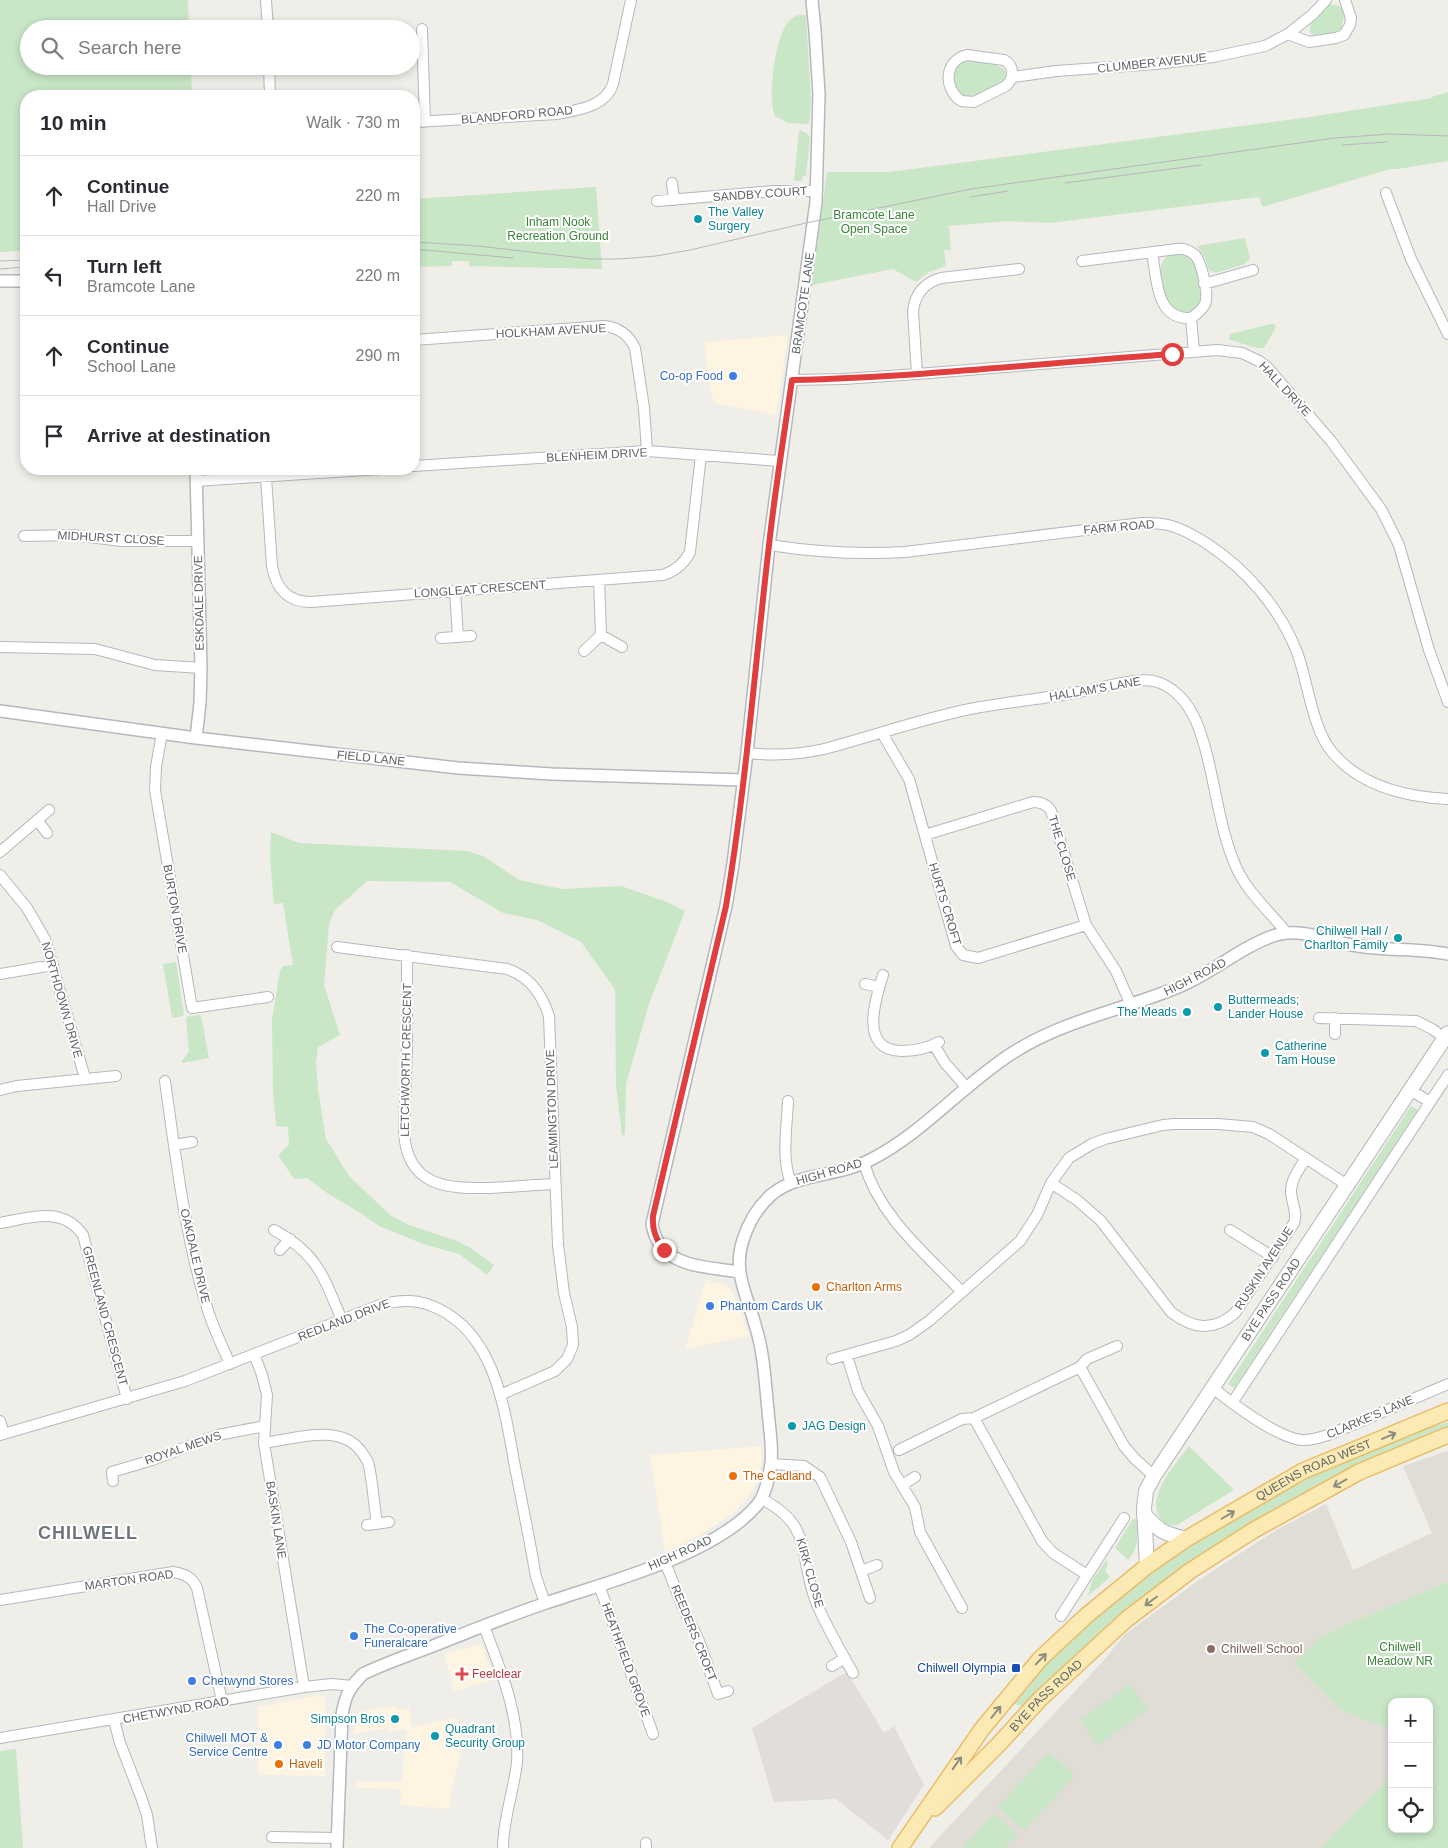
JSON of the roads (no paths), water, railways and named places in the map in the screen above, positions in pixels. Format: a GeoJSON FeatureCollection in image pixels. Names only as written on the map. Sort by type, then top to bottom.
{"type":"FeatureCollection","features":[{"type":"Feature","properties":{"kind":"main road","name":"BYE PASS ROAD"},"geometry":{"type":"LineString","coordinates":[[1147,1566],[1144,1500],[1146,1491],[1154,1476],[1214,1389],[1446,1035]]}},
{"type":"Feature","properties":{"kind":"main road","name":"QUEENS ROAD WEST"},"geometry":{"type":"LineString","coordinates":[[1186,1540],[1303,1471],[1448,1411]]}},
{"type":"Feature","properties":{"kind":"main road","name":"QUEENS ROAD WEST"},"geometry":{"type":"LineString","coordinates":[[1190,1572],[1254,1530],[1359,1472],[1448,1434]]}},
{"type":"Feature","properties":{"kind":"main road"},"geometry":{"type":"LineString","coordinates":[[1144,1514],[1164,1534],[1186,1540]]}},
{"type":"Feature","properties":{"kind":"main road","name":"BYE PASS ROAD"},"geometry":{"type":"LineString","coordinates":[[900,1848],[956,1764],[982,1729],[1040,1659],[1086,1616],[1147,1566],[1186,1540]]}},
{"type":"Feature","properties":{"kind":"main road","name":"BYE PASS ROAD"},"geometry":{"type":"LineString","coordinates":[[911,1833],[998,1745],[1040,1699],[1127,1619],[1190,1572]]}},
{"type":"Feature","properties":{"kind":"street"},"geometry":{"type":"LineString","coordinates":[[266,0],[267,20]]}},
{"type":"Feature","properties":{"kind":"street","name":"BLANDFORD ROAD"},"geometry":{"type":"LineString","coordinates":[[420,122],[557,114],[579,110],[595,104],[608,94],[614,84],[631,0]]}},
{"type":"Feature","properties":{"kind":"street","name":"BRAMCOTE LANE"},"geometry":{"type":"LineString","coordinates":[[739,1272],[678,1260],[664,1250],[655,1237],[652,1224],[726,906],[733,864],[769,545],[805,292],[817,190],[819,94],[816,31],[812,0]]}},
{"type":"Feature","properties":{"kind":"street","name":"CLUMBER AVENUE"},"geometry":{"type":"LineString","coordinates":[[1013,77],[1056,71],[1156,64],[1265,46],[1288,34],[1312,15],[1326,0]]}},
{"type":"Feature","properties":{"kind":"street"},"geometry":{"type":"LineString","coordinates":[[1288,34],[1309,42],[1344,35],[1350,25],[1351,18],[1345,0]]}},
{"type":"Feature","properties":{"kind":"street"},"geometry":{"type":"LineString","coordinates":[[422,29],[425,122]]}},
{"type":"Feature","properties":{"kind":"street"},"geometry":{"type":"LineString","coordinates":[[967,55],[1004,60],[1011,66],[1013,77],[1006,86],[974,102],[961,101],[954,96],[948,86],[950,69],[956,59],[967,55]]}},
{"type":"Feature","properties":{"kind":"street"},"geometry":{"type":"LineString","coordinates":[[269,75],[270,90]]}},
{"type":"Feature","properties":{"kind":"street"},"geometry":{"type":"LineString","coordinates":[[672,183],[674,200]]}},
{"type":"Feature","properties":{"kind":"street","name":"SANDBY COURT"},"geometry":{"type":"LineString","coordinates":[[658,201],[774,191],[817,190]]}},
{"type":"Feature","properties":{"kind":"street"},"geometry":{"type":"LineString","coordinates":[[1386,193],[1411,259],[1448,334]]}},
{"type":"Feature","properties":{"kind":"street"},"geometry":{"type":"LineString","coordinates":[[1082,261],[1152,252],[1184,248],[1190,251],[1198,260],[1206,297],[1201,310],[1191,318],[1176,316],[1164,307],[1152,252]]}},
{"type":"Feature","properties":{"kind":"street"},"geometry":{"type":"LineString","coordinates":[[917,374],[913,311],[914,303],[921,289],[927,283],[941,278],[1019,269]]}},
{"type":"Feature","properties":{"kind":"street"},"geometry":{"type":"LineString","coordinates":[[1204,284],[1253,270]]}},
{"type":"Feature","properties":{"kind":"street"},"geometry":{"type":"LineString","coordinates":[[0,281],[20,281]]}},
{"type":"Feature","properties":{"kind":"street"},"geometry":{"type":"LineString","coordinates":[[1191,318],[1194,352]]}},
{"type":"Feature","properties":{"kind":"street","name":"HOLKHAM AVENUE"},"geometry":{"type":"LineString","coordinates":[[420,340],[604,326],[620,331],[632,342],[636,354],[644,408],[647,451]]}},
{"type":"Feature","properties":{"kind":"street","name":"HALL DRIVE"},"geometry":{"type":"LineString","coordinates":[[792,380],[917,374],[1217,350],[1242,353],[1259,361],[1268,368],[1331,441],[1371,494],[1392,529],[1429,650],[1448,702]]}},
{"type":"Feature","properties":{"kind":"street","name":"BLENHEIM DRIVE"},"geometry":{"type":"LineString","coordinates":[[420,466],[647,451],[780,461]]}},
{"type":"Feature","properties":{"kind":"street","name":"LONGLEAT CRESCENT"},"geometry":{"type":"LineString","coordinates":[[266,477],[274,575],[277,586],[286,596],[298,601],[311,602],[663,575],[675,570],[686,559],[692,545],[701,455]]}},
{"type":"Feature","properties":{"kind":"street","name":"ESKDALE DRIVE"},"geometry":{"type":"LineString","coordinates":[[196,475],[201,668],[196,738]]}},
{"type":"Feature","properties":{"kind":"street"},"geometry":{"type":"LineString","coordinates":[[196,481],[283,475]]}},
{"type":"Feature","properties":{"kind":"street","name":"FARM ROAD"},"geometry":{"type":"LineString","coordinates":[[769,545],[824,552],[875,554],[1142,523],[1169,525],[1196,537],[1234,565],[1273,607],[1297,653],[1319,729],[1332,753],[1367,780],[1384,788],[1419,796],[1448,799]]}},
{"type":"Feature","properties":{"kind":"street","name":"MIDHURST CLOSE"},"geometry":{"type":"LineString","coordinates":[[24,536],[73,535],[122,541],[198,541]]}},
{"type":"Feature","properties":{"kind":"street"},"geometry":{"type":"LineString","coordinates":[[599,580],[601,635]]}},
{"type":"Feature","properties":{"kind":"street"},"geometry":{"type":"LineString","coordinates":[[455,591],[458,637]]}},
{"type":"Feature","properties":{"kind":"street"},"geometry":{"type":"LineString","coordinates":[[601,635],[622,647]]}},
{"type":"Feature","properties":{"kind":"street"},"geometry":{"type":"LineString","coordinates":[[584,650],[601,635]]}},
{"type":"Feature","properties":{"kind":"street"},"geometry":{"type":"LineString","coordinates":[[441,638],[471,636]]}},
{"type":"Feature","properties":{"kind":"street"},"geometry":{"type":"LineString","coordinates":[[0,647],[96,649],[155,665],[201,668]]}},
{"type":"Feature","properties":{"kind":"street","name":"HALLAM'S LANE"},"geometry":{"type":"LineString","coordinates":[[747,753],[801,754],[970,709],[1077,693],[1135,681],[1155,681],[1166,686],[1187,704],[1196,722],[1236,867],[1244,881],[1287,933]]}},
{"type":"Feature","properties":{"kind":"street","name":"FIELD LANE"},"geometry":{"type":"LineString","coordinates":[[0,711],[162,734],[458,768],[552,774],[743,780]]}},
{"type":"Feature","properties":{"kind":"street","name":"HURTS CROFT"},"geometry":{"type":"LineString","coordinates":[[882,733],[909,779],[956,946],[963,955],[978,958],[1086,925]]}},
{"type":"Feature","properties":{"kind":"street","name":"BURTON DRIVE"},"geometry":{"type":"LineString","coordinates":[[162,734],[156,767],[155,790],[192,1008],[268,997]]}},
{"type":"Feature","properties":{"kind":"street","name":"THE CLOSE"},"geometry":{"type":"LineString","coordinates":[[925,835],[1033,802],[1040,802],[1046,805],[1051,811],[1086,925],[1116,971],[1130,1005]]}},
{"type":"Feature","properties":{"kind":"street"},"geometry":{"type":"LineString","coordinates":[[0,852],[49,810]]}},
{"type":"Feature","properties":{"kind":"street"},"geometry":{"type":"LineString","coordinates":[[37,820],[48,832]]}},
{"type":"Feature","properties":{"kind":"street","name":"NORTHDOWN DRIVE"},"geometry":{"type":"LineString","coordinates":[[0,875],[27,908],[45,940],[85,1078]]}},
{"type":"Feature","properties":{"kind":"street","name":"HIGH ROAD"},"geometry":{"type":"LineString","coordinates":[[352,1686],[363,1674],[370,1670],[545,1603],[600,1586],[699,1548],[729,1530],[762,1499],[771,1464],[770,1437],[760,1346],[739,1272],[741,1247],[751,1222],[772,1194],[791,1183],[864,1163],[894,1146],[927,1123],[967,1088],[1015,1051],[1044,1035],[1184,985],[1275,935],[1287,933],[1306,934],[1359,947],[1423,950],[1448,954]]}},
{"type":"Feature","properties":{"kind":"street","name":"LEAMINGTON DRIVE"},"geometry":{"type":"LineString","coordinates":[[337,946],[507,968],[518,972],[526,978],[537,991],[549,1016],[558,1245],[564,1293],[572,1327],[573,1345],[567,1359],[556,1371],[500,1395]]}},
{"type":"Feature","properties":{"kind":"street","name":"LETCHWORTH CRESCENT"},"geometry":{"type":"LineString","coordinates":[[407,955],[407,1047],[404,1132],[408,1152],[416,1167],[432,1182],[455,1188],[555,1184]]}},
{"type":"Feature","properties":{"kind":"street"},"geometry":{"type":"LineString","coordinates":[[0,974],[53,965]]}},
{"type":"Feature","properties":{"kind":"street"},"geometry":{"type":"LineString","coordinates":[[882,975],[873,1008],[872,1020],[875,1032],[882,1044],[886,1048],[906,1051],[936,1043],[945,1063],[967,1088]]}},
{"type":"Feature","properties":{"kind":"street"},"geometry":{"type":"LineString","coordinates":[[865,984],[879,987]]}},
{"type":"Feature","properties":{"kind":"street"},"geometry":{"type":"LineString","coordinates":[[1319,1018],[1416,1021],[1446,1035]]}},
{"type":"Feature","properties":{"kind":"street"},"geometry":{"type":"LineString","coordinates":[[1335,1018],[1335,1034]]}},
{"type":"Feature","properties":{"kind":"street","name":"BYE PASS ROAD"},"geometry":{"type":"LineString","coordinates":[[1232,1403],[1448,1075]]}},
{"type":"Feature","properties":{"kind":"street"},"geometry":{"type":"LineString","coordinates":[[0,1090],[17,1086],[116,1076]]}},
{"type":"Feature","properties":{"kind":"street","name":"OAKDALE DRIVE"},"geometry":{"type":"LineString","coordinates":[[165,1081],[186,1225],[210,1316],[230,1364]]}},
{"type":"Feature","properties":{"kind":"street"},"geometry":{"type":"LineString","coordinates":[[1410,1090],[1430,1102]]}},
{"type":"Feature","properties":{"kind":"street"},"geometry":{"type":"LineString","coordinates":[[788,1101],[786,1171],[791,1183]]}},
{"type":"Feature","properties":{"kind":"street"},"geometry":{"type":"LineString","coordinates":[[832,1359],[883,1345],[909,1335],[929,1321],[1020,1240],[1037,1215],[1051,1183],[1069,1158],[1092,1144],[1120,1134],[1174,1124],[1218,1124],[1253,1128],[1268,1134],[1347,1185]]}},
{"type":"Feature","properties":{"kind":"street"},"geometry":{"type":"LineString","coordinates":[[174,1144],[192,1142]]}},
{"type":"Feature","properties":{"kind":"street","name":"RUSKIN AVENUE"},"geometry":{"type":"LineString","coordinates":[[1051,1183],[1077,1200],[1101,1221],[1171,1312],[1193,1325],[1215,1326],[1227,1320],[1235,1313],[1294,1223],[1296,1214],[1291,1196],[1291,1187],[1306,1158]]}},
{"type":"Feature","properties":{"kind":"street"},"geometry":{"type":"LineString","coordinates":[[864,1163],[870,1184],[884,1207],[962,1292]]}},
{"type":"Feature","properties":{"kind":"street","name":"GREENLAND CRESCENT"},"geometry":{"type":"LineString","coordinates":[[0,1224],[39,1217],[57,1216],[65,1218],[78,1228],[83,1235],[127,1398]]}},
{"type":"Feature","properties":{"kind":"street"},"geometry":{"type":"LineString","coordinates":[[274,1230],[290,1238],[315,1262],[342,1320]]}},
{"type":"Feature","properties":{"kind":"street"},"geometry":{"type":"LineString","coordinates":[[1230,1230],[1273,1257]]}},
{"type":"Feature","properties":{"kind":"street"},"geometry":{"type":"LineString","coordinates":[[280,1250],[290,1238]]}},
{"type":"Feature","properties":{"kind":"street","name":"REDLAND DRIVE"},"geometry":{"type":"LineString","coordinates":[[2,1435],[185,1381],[392,1301],[411,1300],[432,1306],[453,1317],[470,1333],[486,1357],[500,1395],[536,1577],[545,1603]]}},
{"type":"Feature","properties":{"kind":"street"},"geometry":{"type":"LineString","coordinates":[[899,1450],[962,1419],[974,1418],[1080,1367],[1087,1359],[1117,1346]]}},
{"type":"Feature","properties":{"kind":"street","name":"BASKIN LANE"},"geometry":{"type":"LineString","coordinates":[[254,1354],[267,1395],[264,1443],[304,1687]]}},
{"type":"Feature","properties":{"kind":"street"},"geometry":{"type":"LineString","coordinates":[[847,1356],[858,1391],[878,1426],[894,1472],[915,1507],[920,1532],[962,1608]]}},
{"type":"Feature","properties":{"kind":"street"},"geometry":{"type":"LineString","coordinates":[[1080,1367],[1124,1446],[1154,1476]]}},
{"type":"Feature","properties":{"kind":"street","name":"CLARKE'S LANE"},"geometry":{"type":"LineString","coordinates":[[1214,1389],[1232,1403],[1284,1434],[1293,1438],[1310,1440],[1331,1434],[1448,1384]]}},
{"type":"Feature","properties":{"kind":"street"},"geometry":{"type":"LineString","coordinates":[[974,1418],[1042,1541],[1053,1553],[1087,1575]]}},
{"type":"Feature","properties":{"kind":"street"},"geometry":{"type":"LineString","coordinates":[[0,1421],[2,1435]]}},
{"type":"Feature","properties":{"kind":"street","name":"ROYAL MEWS"},"geometry":{"type":"LineString","coordinates":[[113,1481],[112,1472],[152,1460],[218,1435],[265,1426]]}},
{"type":"Feature","properties":{"kind":"street"},"geometry":{"type":"LineString","coordinates":[[264,1443],[327,1434],[341,1437],[354,1444],[369,1464],[372,1524],[389,1522]]}},
{"type":"Feature","properties":{"kind":"street"},"geometry":{"type":"LineString","coordinates":[[771,1464],[804,1466],[820,1477],[851,1542],[870,1598]]}},
{"type":"Feature","properties":{"kind":"street"},"geometry":{"type":"LineString","coordinates":[[902,1485],[915,1477]]}},
{"type":"Feature","properties":{"kind":"street","name":"KIRK CLOSE"},"geometry":{"type":"LineString","coordinates":[[762,1499],[785,1513],[797,1529],[816,1601],[853,1673]]}},
{"type":"Feature","properties":{"kind":"street"},"geometry":{"type":"LineString","coordinates":[[1061,1616],[1124,1518]]}},
{"type":"Feature","properties":{"kind":"street","name":"REEDERS CROFT"},"geometry":{"type":"LineString","coordinates":[[665,1562],[682,1605],[699,1640],[718,1694],[728,1691]]}},
{"type":"Feature","properties":{"kind":"street"},"geometry":{"type":"LineString","coordinates":[[861,1571],[877,1565]]}},
{"type":"Feature","properties":{"kind":"street","name":"MARTON ROAD"},"geometry":{"type":"LineString","coordinates":[[0,1600],[173,1572],[189,1577],[197,1588],[222,1701]]}},
{"type":"Feature","properties":{"kind":"street","name":"HEATHFIELD GROVE"},"geometry":{"type":"LineString","coordinates":[[600,1586],[654,1734]]}},
{"type":"Feature","properties":{"kind":"street"},"geometry":{"type":"LineString","coordinates":[[484,1626],[510,1700],[517,1746],[514,1780],[507,1810],[503,1848]]}},
{"type":"Feature","properties":{"kind":"street"},"geometry":{"type":"LineString","coordinates":[[832,1666],[845,1658]]}},
{"type":"Feature","properties":{"kind":"street","name":"CHETWYND ROAD"},"geometry":{"type":"LineString","coordinates":[[0,1738],[304,1687],[332,1684],[352,1686]]}},
{"type":"Feature","properties":{"kind":"street"},"geometry":{"type":"LineString","coordinates":[[272,1838],[337,1843],[342,1715],[346,1694],[352,1686]]}},
{"type":"Feature","properties":{"kind":"street"},"geometry":{"type":"LineString","coordinates":[[114,1720],[120,1743],[147,1815],[152,1848]]}},
{"type":"Feature","properties":{"kind":"tram line"},"geometry":{"type":"LineString","coordinates":[[420,242],[478,246],[591,259],[656,256],[971,189],[1335,138],[1389,134],[1448,136]]}},
{"type":"Feature","properties":{"kind":"tram line"},"geometry":{"type":"LineString","coordinates":[[1342,145],[1387,142]]}},
{"type":"Feature","properties":{"kind":"tram line"},"geometry":{"type":"LineString","coordinates":[[1065,183],[1201,165]]}},
{"type":"Feature","properties":{"kind":"tram line"},"geometry":{"type":"LineString","coordinates":[[971,197],[1008,191]]}},
{"type":"Feature","properties":{"kind":"tram line"},"geometry":{"type":"LineString","coordinates":[[420,250],[513,258]]}},
{"type":"Feature","properties":{"kind":"tram line"},"geometry":{"type":"LineString","coordinates":[[0,261],[20,260]]}},
{"type":"Feature","properties":{"kind":"tram line"},"geometry":{"type":"LineString","coordinates":[[0,269],[20,267]]}},
{"type":"Feature","properties":{"kind":"place","name":"The Valley Surgery"},"geometry":{"type":"Point","coordinates":[698,219]}},
{"type":"Feature","properties":{"kind":"place","name":"Co-op Food"},"geometry":{"type":"Point","coordinates":[733,376]}},
{"type":"Feature","properties":{"kind":"place","name":"Chilwell Hall / Charlton Family"},"geometry":{"type":"Point","coordinates":[1398,938]}},
{"type":"Feature","properties":{"kind":"place","name":"Buttermeads; Lander House"},"geometry":{"type":"Point","coordinates":[1218,1007]}},
{"type":"Feature","properties":{"kind":"place","name":"The Meads"},"geometry":{"type":"Point","coordinates":[1187,1012]}},
{"type":"Feature","properties":{"kind":"place","name":"Catherine Tam House"},"geometry":{"type":"Point","coordinates":[1265,1053]}},
{"type":"Feature","properties":{"kind":"place","name":"Charlton Arms"},"geometry":{"type":"Point","coordinates":[816,1287]}},
{"type":"Feature","properties":{"kind":"place","name":"Phantom Cards UK"},"geometry":{"type":"Point","coordinates":[710,1306]}},
{"type":"Feature","properties":{"kind":"place","name":"JAG Design"},"geometry":{"type":"Point","coordinates":[792,1426]}},
{"type":"Feature","properties":{"kind":"place","name":"The Cadland"},"geometry":{"type":"Point","coordinates":[733,1476]}},
{"type":"Feature","properties":{"kind":"place","name":"The Co-operative Funeralcare"},"geometry":{"type":"Point","coordinates":[354,1636]}},
{"type":"Feature","properties":{"kind":"place","name":"Chilwell School"},"geometry":{"type":"Point","coordinates":[1211,1649]}},
{"type":"Feature","properties":{"kind":"place","name":"Chilwell Olympia"},"geometry":{"type":"Point","coordinates":[1016,1668]}},
{"type":"Feature","properties":{"kind":"place","name":"Feelclear"},"geometry":{"type":"Point","coordinates":[462,1674]}},
{"type":"Feature","properties":{"kind":"place","name":"Chetwynd Stores"},"geometry":{"type":"Point","coordinates":[192,1681]}},
{"type":"Feature","properties":{"kind":"place","name":"Simpson Bros"},"geometry":{"type":"Point","coordinates":[395,1719]}},
{"type":"Feature","properties":{"kind":"place","name":"Quadrant Security Group"},"geometry":{"type":"Point","coordinates":[435,1736]}},
{"type":"Feature","properties":{"kind":"place","name":"Chilwell MOT & Service Centre"},"geometry":{"type":"Point","coordinates":[278,1745]}},
{"type":"Feature","properties":{"kind":"place","name":"JD Motor Company"},"geometry":{"type":"Point","coordinates":[307,1745]}},
{"type":"Feature","properties":{"kind":"place","name":"Haveli"},"geometry":{"type":"Point","coordinates":[279,1764]}},
{"type":"Feature","properties":{"kind":"district","name":"CHILWELL"},"geometry":{"type":"Point","coordinates":[88,1533]}},
{"type":"Feature","properties":{"kind":"park label","name":"Bramcote Lane Open Space"},"geometry":{"type":"Point","coordinates":[874,222]}},
{"type":"Feature","properties":{"kind":"park label","name":"Inham Nook Recreation Ground"},"geometry":{"type":"Point","coordinates":[558,229]}},
{"type":"Feature","properties":{"kind":"park label","name":"Chilwell Meadow NR"},"geometry":{"type":"Point","coordinates":[1400,1654]}}]}
